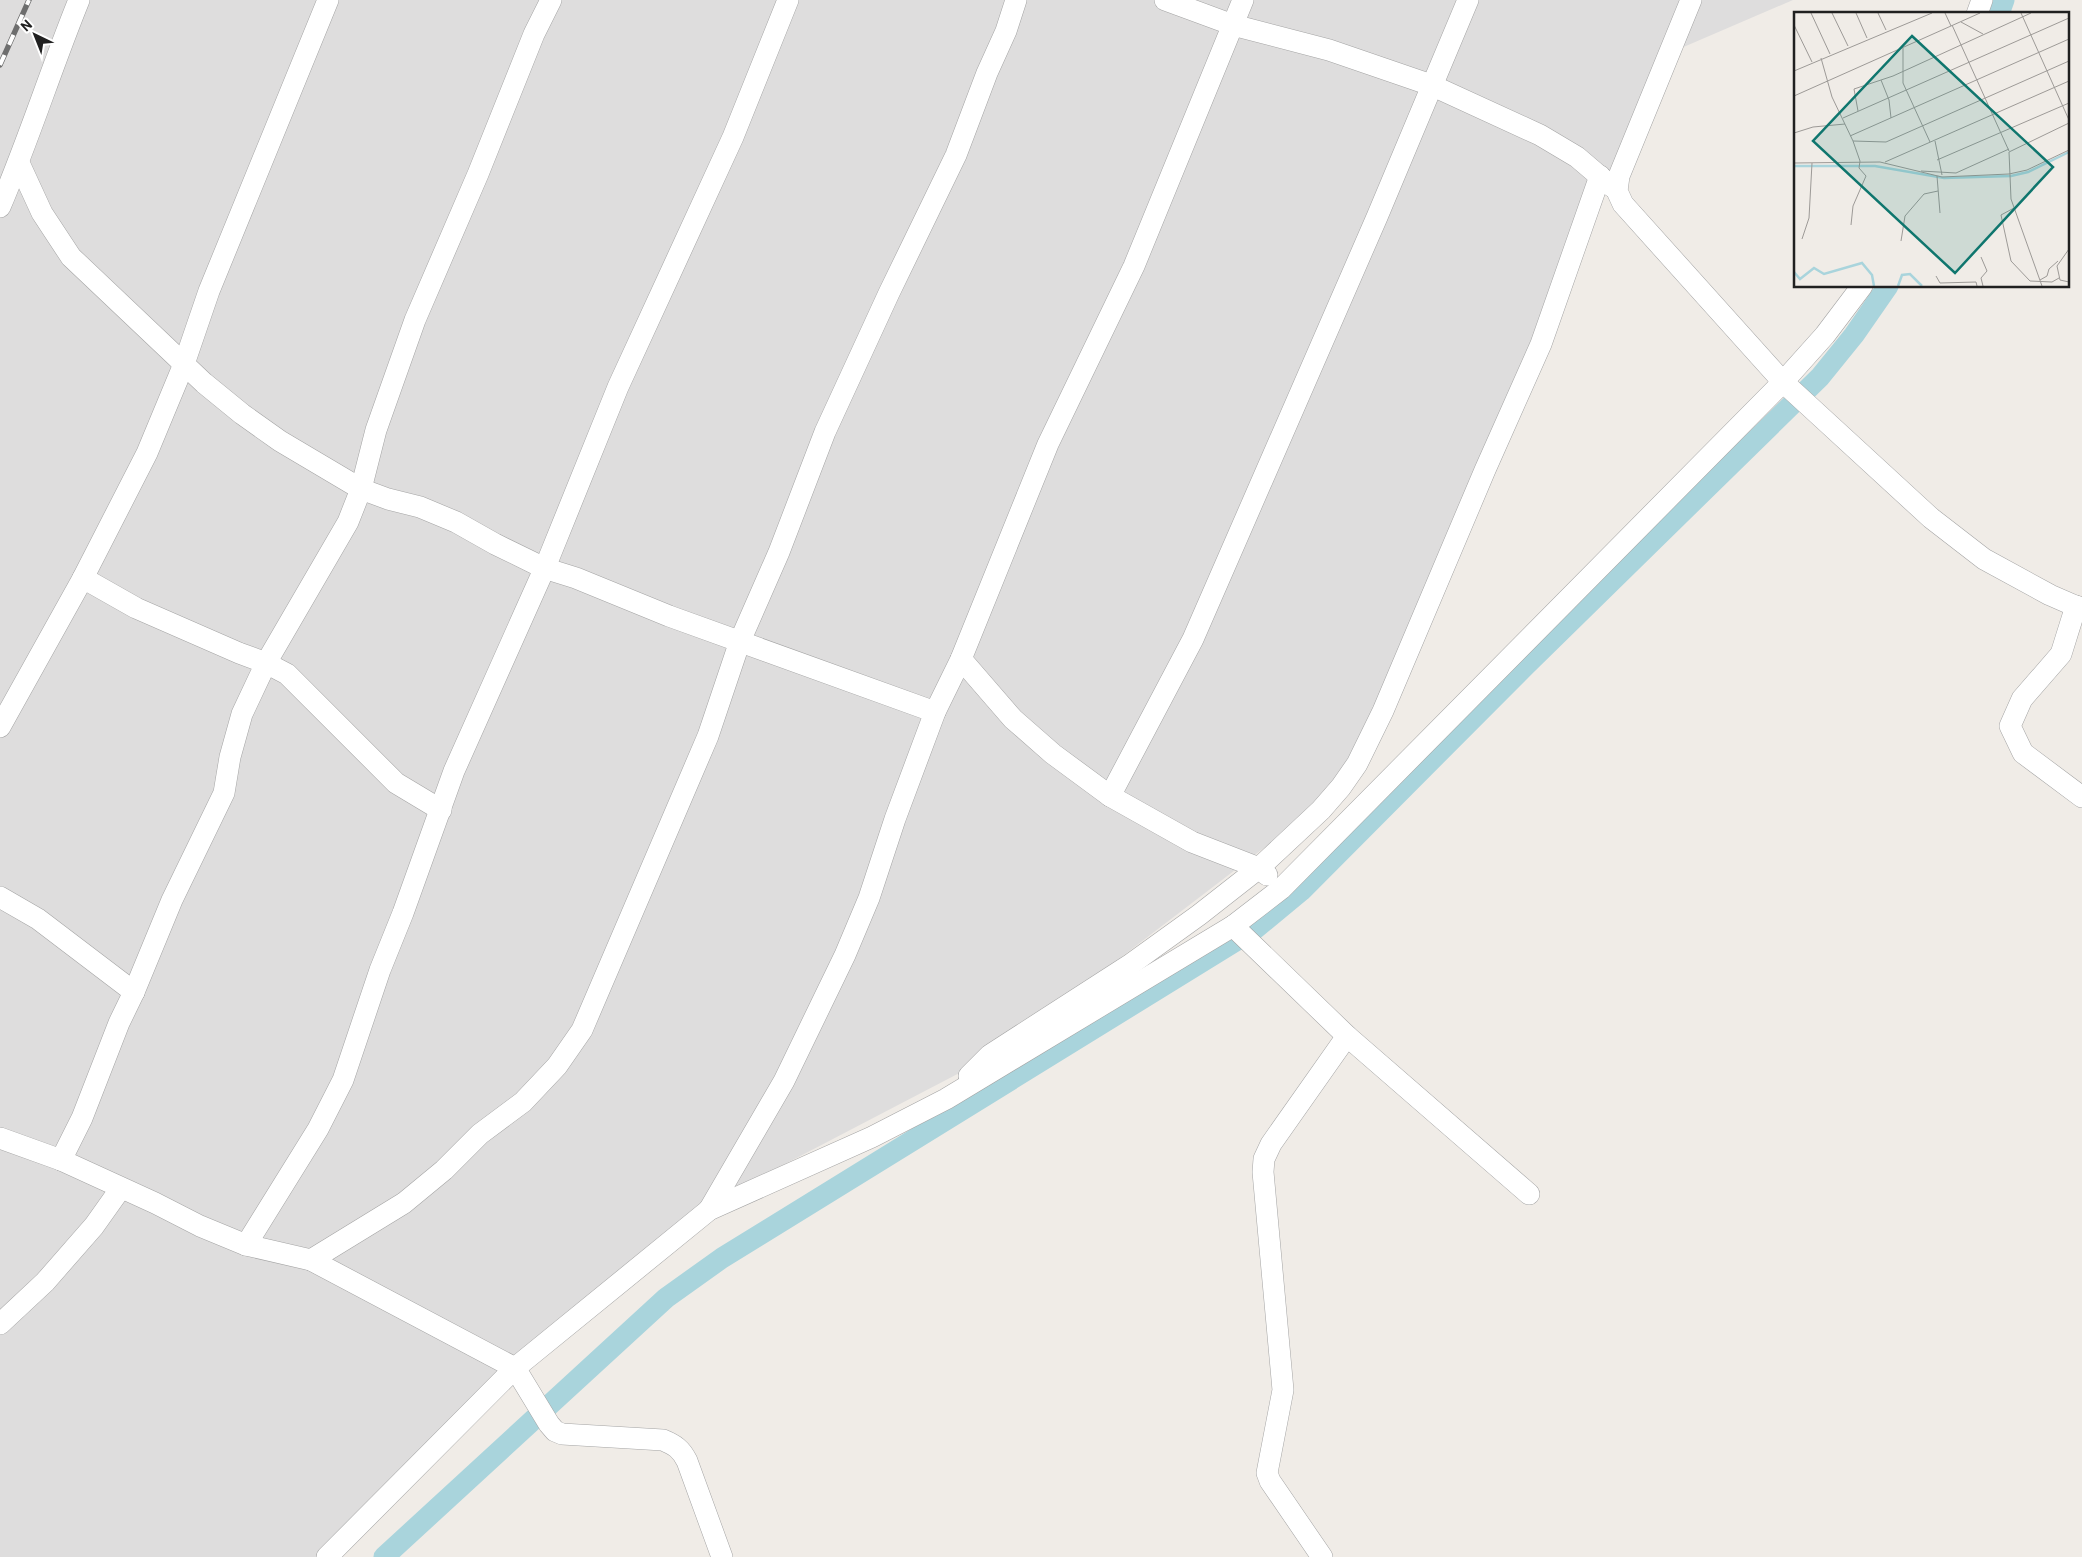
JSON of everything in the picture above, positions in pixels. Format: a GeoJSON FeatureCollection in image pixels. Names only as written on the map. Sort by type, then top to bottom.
{"type":"FeatureCollection","features":[{"type":"Feature","properties":{"kind":"street"},"geometry":{"type":"LineString","coordinates":[[0,207],[79,0]]}},
{"type":"Feature","properties":{"kind":"street"},"geometry":{"type":"LineString","coordinates":[[0,727],[148,453],[184,364],[209,291],[328,0]]}},
{"type":"Feature","properties":{"kind":"street"},"geometry":{"type":"LineString","coordinates":[[61,1160],[82,1118],[119,1023],[134,992],[172,900],[224,794],[230,757],[242,714],[266,663],[348,522],[361,489],[376,430],[415,320],[478,174],[534,34],[551,0]]}},
{"type":"Feature","properties":{"kind":"street"},"geometry":{"type":"LineString","coordinates":[[246,1245],[318,1129],[343,1080],[380,970],[454,771],[544,568],[618,387],[733,137],[788,0]]}},
{"type":"Feature","properties":{"kind":"street"},"geometry":{"type":"LineString","coordinates":[[311,1260],[404,1203],[444,1170],[480,1134],[523,1102],[557,1066],[582,1030],[708,736],[740,641],[779,552],[825,432],[888,293],[956,155],[987,73],[1006,31],[1016,0]]}},
{"type":"Feature","properties":{"kind":"street"},"geometry":{"type":"LineString","coordinates":[[1165,0],[1232,25],[1329,50],[1431,86],[1540,135],[1577,157],[1600,176],[1617,191],[1623,204],[1783,382],[1938,524],[1984,559],[2050,595],[2079,607],[2061,654],[2022,699],[2010,726],[2023,753],[2082,798]]}},
{"type":"Feature","properties":{"kind":"street"},"geometry":{"type":"LineString","coordinates":[[709,1210],[784,1081],[846,955],[869,898],[895,819],[935,712],[962,659],[1048,444],[1134,266],[1243,0]]}},
{"type":"Feature","properties":{"kind":"street"},"geometry":{"type":"LineString","coordinates":[[1110,796],[1193,639],[1373,226],[1468,0]]}},
{"type":"Feature","properties":{"kind":"street"},"geometry":{"type":"LineString","coordinates":[[1617,191],[1618,176],[1691,0]]}},
{"type":"Feature","properties":{"kind":"street"},"geometry":{"type":"LineString","coordinates":[[1978,12],[1982,0]]}},
{"type":"Feature","properties":{"kind":"street"},"geometry":{"type":"LineString","coordinates":[[18,163],[42,213],[71,258],[184,364],[242,414],[280,442],[361,489],[388,499],[420,507],[456,522],[544,568],[576,578],[669,616],[935,712]]}},
{"type":"Feature","properties":{"kind":"street"},"geometry":{"type":"LineString","coordinates":[[946,1099],[990,1055],[1131,964],[1199,916],[1259,868],[1321,810],[1341,787],[1357,764],[1370,738],[1541,344],[1600,176]]}},
{"type":"Feature","properties":{"kind":"street"},"geometry":{"type":"LineString","coordinates":[[327,1557],[515,1368],[709,1210],[872,1137],[946,1099],[1233,926],[1281,889],[1783,382],[1826,335],[1861,288]]}},
{"type":"Feature","properties":{"kind":"street"},"geometry":{"type":"LineString","coordinates":[[82,578],[136,608],[238,653],[266,663],[287,674],[396,783],[441,810]]}},
{"type":"Feature","properties":{"kind":"street"},"geometry":{"type":"LineString","coordinates":[[962,659],[1013,719],[1053,754],[1110,796],[1192,842],[1259,868],[1281,889]]}},
{"type":"Feature","properties":{"kind":"street"},"geometry":{"type":"LineString","coordinates":[[0,897],[38,919],[134,992]]}},
{"type":"Feature","properties":{"kind":"street"},"geometry":{"type":"LineString","coordinates":[[1233,926],[1346,1036],[1529,1194]]}},
{"type":"Feature","properties":{"kind":"street"},"geometry":{"type":"LineString","coordinates":[[1322,1557],[1266,1473],[1283,1390],[1264,1159],[1271,1144],[1346,1036]]}},
{"type":"Feature","properties":{"kind":"street"},"geometry":{"type":"LineString","coordinates":[[0,1138],[61,1160],[155,1202],[200,1226],[246,1245],[311,1260],[515,1368],[555,1431],[562,1434],[664,1440],[675,1445],[687,1461],[722,1557]]}},
{"type":"Feature","properties":{"kind":"street"},"geometry":{"type":"LineString","coordinates":[[0,1324],[45,1282],[94,1226],[121,1188]]}},
{"type":"Feature","properties":{"kind":"shaded area"},"geometry":{"type":"Polygon","coordinates":[[[0,0],[1793,0],[1658,58],[1354,779],[992,1056],[689,1214],[326,1557],[0,1557],[0,0]]]}},
{"type":"Feature","properties":{"kind":"waterway"},"geometry":{"type":"LineString","coordinates":[[2000,12],[2004,0]]}},
{"type":"Feature","properties":{"kind":"waterway"},"geometry":{"type":"LineString","coordinates":[[384,1557],[666,1298],[722,1258],[1255,929],[1301,891],[1525,666],[1820,377],[1854,335],[1887,288]]}},
{"type":"Feature","properties":{"kind":"railway"},"geometry":{"type":"LineString","coordinates":[[0,65],[29,0]]}}]}
